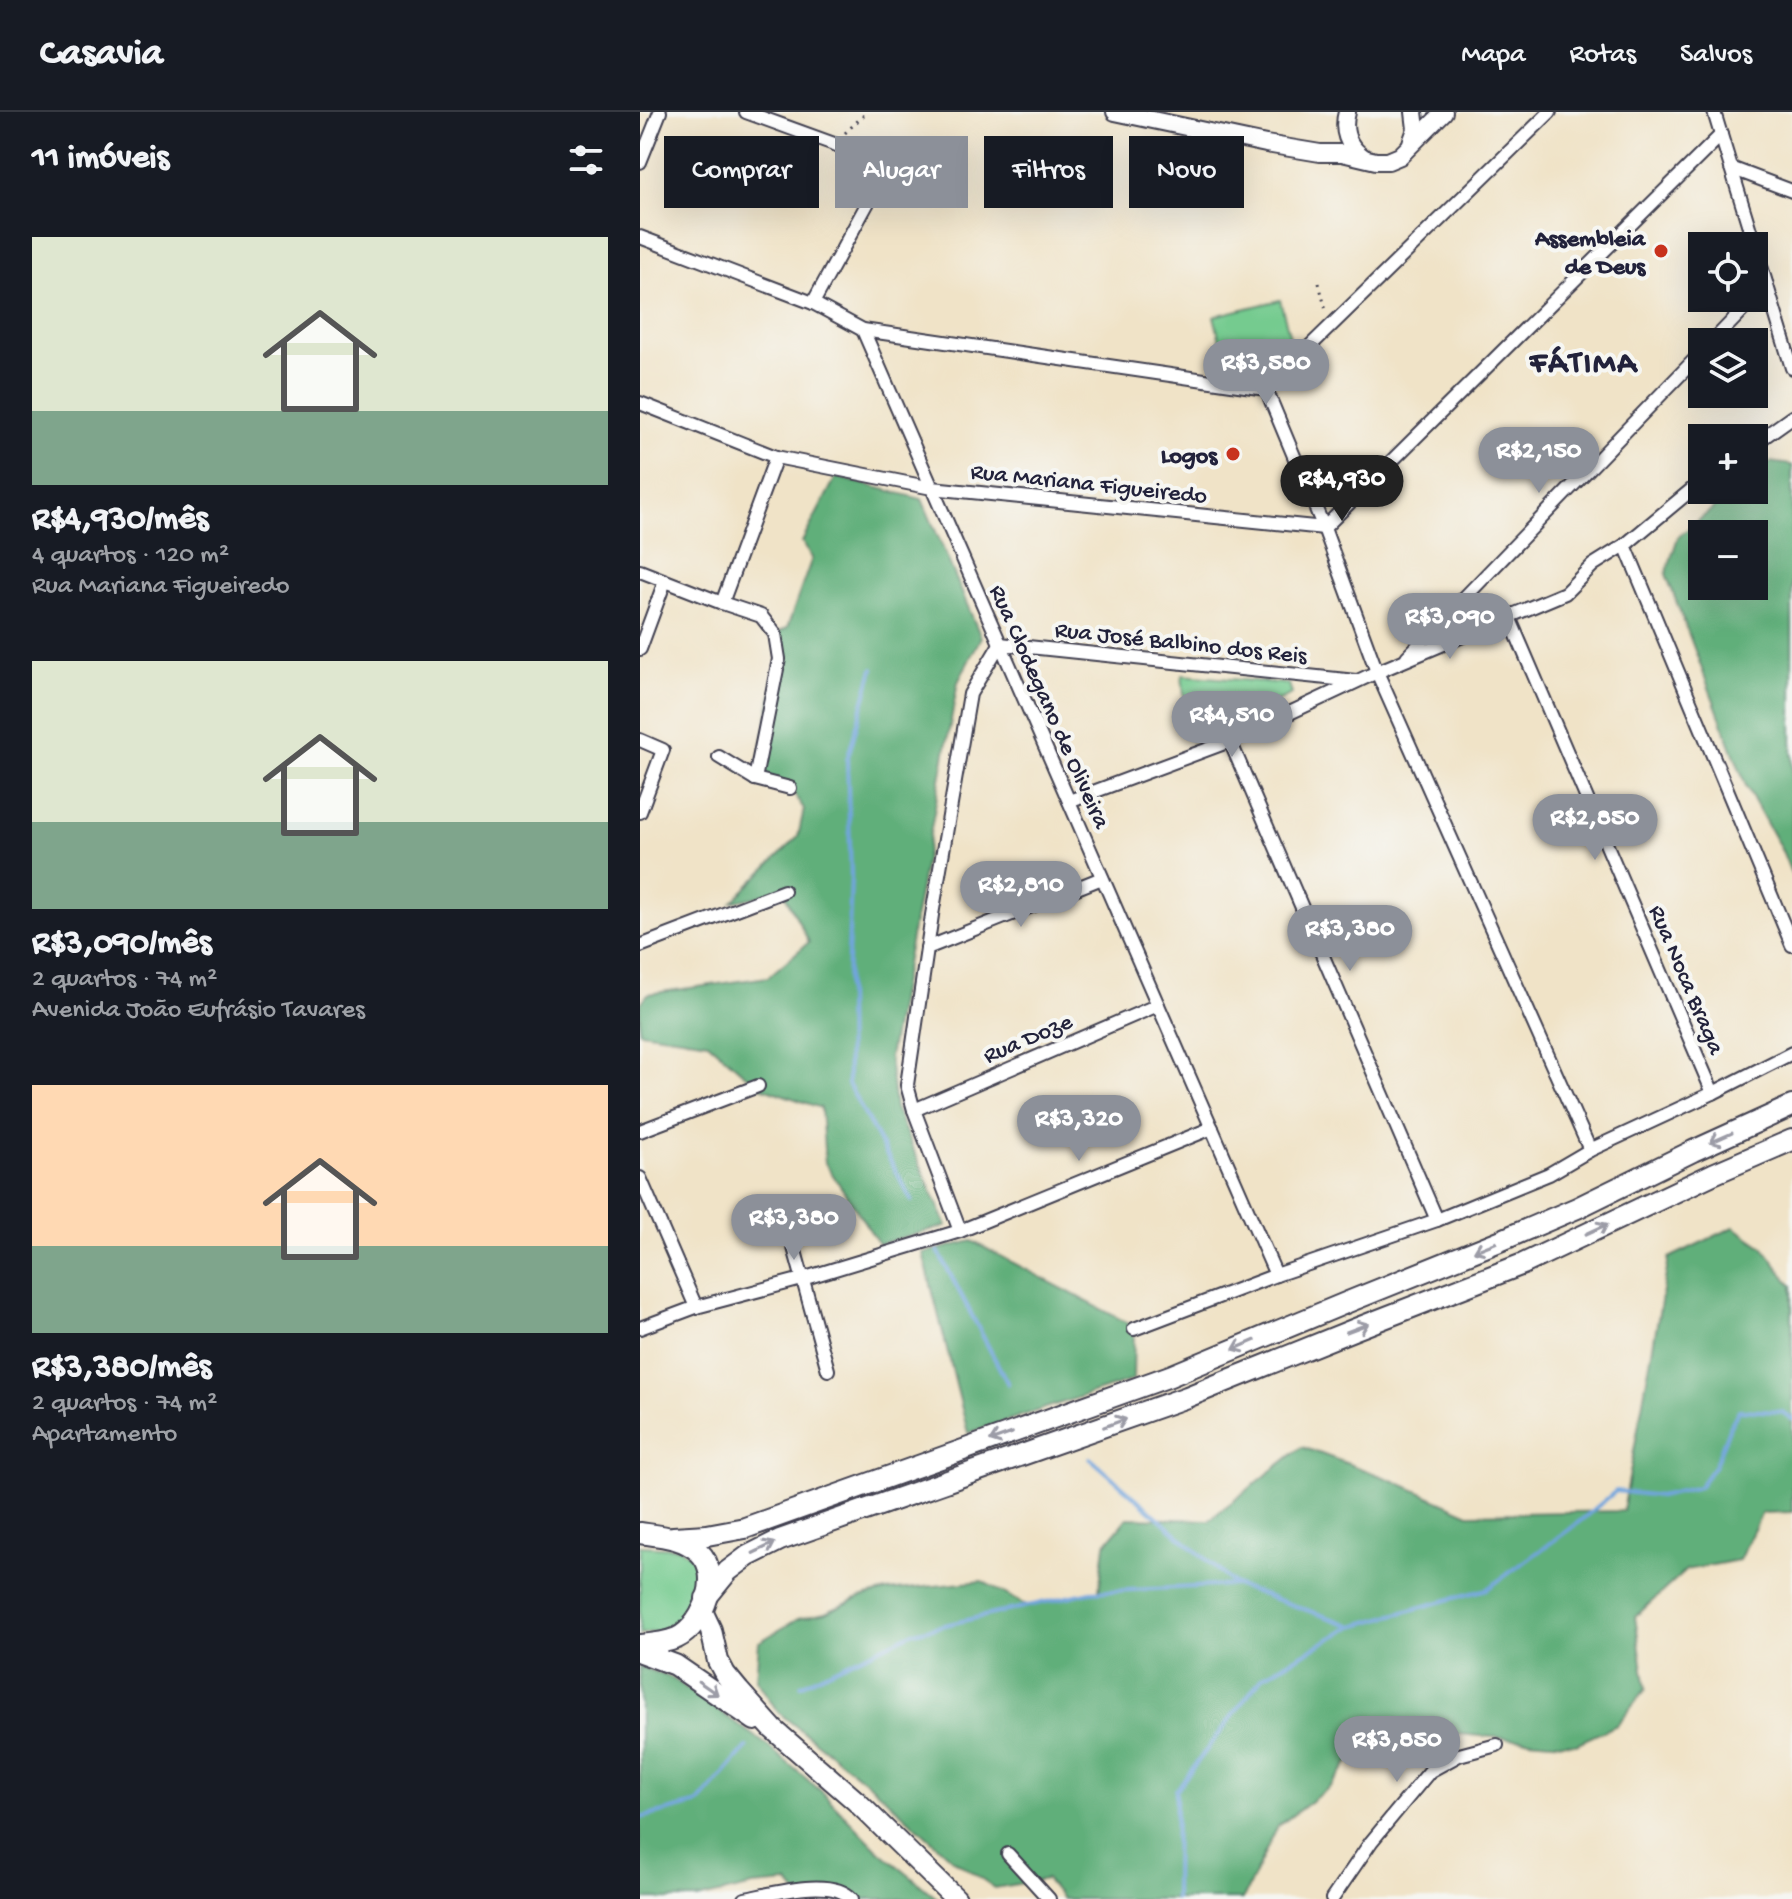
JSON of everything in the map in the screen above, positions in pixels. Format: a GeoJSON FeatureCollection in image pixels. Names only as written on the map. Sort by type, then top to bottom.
{"type":"FeatureCollection","features":[{"type":"Feature","properties":{"kind":"highway"},"geometry":{"type":"LineString","coordinates":[[640,1533],[673,1537],[745,1528],[1170,1376],[1577,1208],[1792,1106]]}},
{"type":"Feature","properties":{"kind":"highway"},"geometry":{"type":"LineString","coordinates":[[640,1645],[679,1637],[695,1623],[704,1604],[728,1571],[748,1556],[780,1540],[1187,1397],[1523,1264],[1792,1140]]}},
{"type":"Feature","properties":{"kind":"highway"},"geometry":{"type":"LineString","coordinates":[[673,1537],[698,1552],[707,1563],[710,1581],[704,1604],[718,1661],[725,1674],[773,1729],[856,1801],[957,1898]]}},
{"type":"Feature","properties":{"kind":"highway"},"geometry":{"type":"LineString","coordinates":[[640,1652],[675,1665],[747,1716],[773,1729]]}},
{"type":"Feature","properties":{"kind":"main road"},"geometry":{"type":"LineString","coordinates":[[1115,112],[1266,144],[1388,161],[1400,156],[1444,112]]}},
{"type":"Feature","properties":{"kind":"main road"},"geometry":{"type":"LineString","coordinates":[[1347,112],[1344,122],[1346,138],[1355,151],[1368,160]]}},
{"type":"Feature","properties":{"kind":"main road"},"geometry":{"type":"LineString","coordinates":[[1411,145],[1416,129],[1414,112]]}},
{"type":"Feature","properties":{"kind":"street"},"geometry":{"type":"LineString","coordinates":[[640,162],[660,112]]}},
{"type":"Feature","properties":{"kind":"street"},"geometry":{"type":"LineString","coordinates":[[746,112],[889,164],[813,303]]}},
{"type":"Feature","properties":{"kind":"street"},"geometry":{"type":"LineString","coordinates":[[1266,389],[1550,112]]}},
{"type":"Feature","properties":{"kind":"street"},"geometry":{"type":"LineString","coordinates":[[1714,112],[1751,232]]}},
{"type":"Feature","properties":{"kind":"street"},"geometry":{"type":"LineString","coordinates":[[1324,528],[1721,135]]}},
{"type":"Feature","properties":{"kind":"street"},"geometry":{"type":"LineString","coordinates":[[1731,168],[1792,191]]}},
{"type":"Feature","properties":{"kind":"street"},"geometry":{"type":"LineString","coordinates":[[640,237],[813,303],[863,330],[1266,389]]}},
{"type":"Feature","properties":{"kind":"street"},"geometry":{"type":"LineString","coordinates":[[1768,288],[1786,333],[1792,368]]}},
{"type":"Feature","properties":{"kind":"street"},"geometry":{"type":"LineString","coordinates":[[1726,328],[1741,312]]}},
{"type":"Feature","properties":{"kind":"street","name":"Rua Clodegano de Oliveira"},"geometry":{"type":"LineString","coordinates":[[863,330],[1276,1275]]}},
{"type":"Feature","properties":{"kind":"street"},"geometry":{"type":"LineString","coordinates":[[1402,663],[1688,367]]}},
{"type":"Feature","properties":{"kind":"street"},"geometry":{"type":"LineString","coordinates":[[1266,389],[1324,528],[1377,672],[1590,1150]]}},
{"type":"Feature","properties":{"kind":"street","name":"Rua Mariana Figueiredo"},"geometry":{"type":"LineString","coordinates":[[640,403],[776,457],[932,488],[1324,528]]}},
{"type":"Feature","properties":{"kind":"street"},"geometry":{"type":"LineString","coordinates":[[1768,434],[1792,417]]}},
{"type":"Feature","properties":{"kind":"street"},"geometry":{"type":"LineString","coordinates":[[722,603],[776,457]]}},
{"type":"Feature","properties":{"kind":"street"},"geometry":{"type":"LineString","coordinates":[[1069,801],[1230,741],[1356,681],[1565,593],[1593,565],[1625,545],[1688,493]]}},
{"type":"Feature","properties":{"kind":"street"},"geometry":{"type":"LineString","coordinates":[[1625,545],[1792,945]]}},
{"type":"Feature","properties":{"kind":"street"},"geometry":{"type":"LineString","coordinates":[[640,571],[761,616],[775,634],[779,659],[755,779]]}},
{"type":"Feature","properties":{"kind":"street"},"geometry":{"type":"LineString","coordinates":[[640,649],[665,581]]}},
{"type":"Feature","properties":{"kind":"street","name":"Rua Noca Braga"},"geometry":{"type":"LineString","coordinates":[[1509,617],[1713,1093]]}},
{"type":"Feature","properties":{"kind":"street"},"geometry":{"type":"LineString","coordinates":[[960,1231],[907,1085],[970,694],[1000,644]]}},
{"type":"Feature","properties":{"kind":"street","name":"Rua José Balbino dos Reis"},"geometry":{"type":"LineString","coordinates":[[1000,644],[1356,681]]}},
{"type":"Feature","properties":{"kind":"street"},"geometry":{"type":"LineString","coordinates":[[640,740],[663,750],[640,812]]}},
{"type":"Feature","properties":{"kind":"street"},"geometry":{"type":"LineString","coordinates":[[1230,741],[1437,1220]]}},
{"type":"Feature","properties":{"kind":"street"},"geometry":{"type":"LineString","coordinates":[[719,757],[755,779],[790,788]]}},
{"type":"Feature","properties":{"kind":"street"},"geometry":{"type":"LineString","coordinates":[[927,948],[1102,878]]}},
{"type":"Feature","properties":{"kind":"street"},"geometry":{"type":"LineString","coordinates":[[640,946],[784,891]]}},
{"type":"Feature","properties":{"kind":"street","name":"Rua Doze"},"geometry":{"type":"LineString","coordinates":[[914,1110],[1158,1005]]}},
{"type":"Feature","properties":{"kind":"street"},"geometry":{"type":"LineString","coordinates":[[1134,1329],[1276,1275],[1437,1220],[1549,1174],[1590,1150],[1792,1053]]}},
{"type":"Feature","properties":{"kind":"street"},"geometry":{"type":"LineString","coordinates":[[640,1131],[758,1086]]}},
{"type":"Feature","properties":{"kind":"street"},"geometry":{"type":"LineString","coordinates":[[640,1328],[696,1307],[802,1279],[960,1231],[1212,1128]]}},
{"type":"Feature","properties":{"kind":"street"},"geometry":{"type":"LineString","coordinates":[[640,1178],[696,1307]]}},
{"type":"Feature","properties":{"kind":"street"},"geometry":{"type":"LineString","coordinates":[[785,1215],[828,1370]]}},
{"type":"Feature","properties":{"kind":"street"},"geometry":{"type":"LineString","coordinates":[[1332,1899],[1371,1842],[1430,1771],[1459,1755],[1497,1745]]}},
{"type":"Feature","properties":{"kind":"street"},"geometry":{"type":"LineString","coordinates":[[1008,1854],[1049,1899]]}},
{"type":"Feature","properties":{"kind":"street"},"geometry":{"type":"LineString","coordinates":[[745,1899],[821,1887],[846,1892],[852,1899]]}},
{"type":"Feature","properties":{"kind":"path"},"geometry":{"type":"LineString","coordinates":[[834,144],[867,112]]}},
{"type":"Feature","properties":{"kind":"path"},"geometry":{"type":"LineString","coordinates":[[1319,283],[1330,327]]}},
{"type":"Feature","properties":{"kind":"green space"},"geometry":{"type":"Polygon","coordinates":[[[1280,300],[1292,345],[1225,361],[1214,316],[1280,300]]]}},
{"type":"Feature","properties":{"kind":"green space"},"geometry":{"type":"Polygon","coordinates":[[[1768,464],[1792,465],[1792,876],[1783,853],[1746,786],[1666,574],[1678,537],[1688,529],[1688,600],[1768,600],[1768,520],[1699,520],[1719,504],[1768,504],[1768,464]]]}},
{"type":"Feature","properties":{"kind":"green space"},"geometry":{"type":"Polygon","coordinates":[[[836,477],[922,499],[981,637],[958,682],[889,1057],[895,1108],[947,1226],[879,1244],[825,1163],[821,1108],[758,1086],[708,1042],[640,1032],[640,1004],[648,994],[768,977],[809,942],[783,891],[732,902],[798,837],[804,809],[790,788],[755,779],[779,659],[775,634],[787,628],[812,558],[802,542],[836,477]]]}},
{"type":"Feature","properties":{"kind":"green space"},"geometry":{"type":"Polygon","coordinates":[[[1182,675],[1289,684],[1292,694],[1192,741],[1182,675]]]}},
{"type":"Feature","properties":{"kind":"green space"},"geometry":{"type":"Polygon","coordinates":[[[1734,1227],[1763,1247],[1792,1286],[1792,1512],[1762,1513],[1739,1560],[1686,1570],[1635,1617],[1646,1689],[1617,1725],[1576,1744],[1375,1727],[1331,1786],[1277,1827],[1243,1899],[1062,1899],[1046,1879],[995,1888],[951,1858],[874,1788],[778,1712],[756,1679],[759,1642],[798,1619],[825,1613],[859,1598],[887,1591],[982,1581],[1027,1606],[1099,1591],[1105,1545],[1127,1518],[1209,1520],[1302,1447],[1392,1480],[1469,1514],[1623,1511],[1669,1258],[1734,1227]]]}},
{"type":"Feature","properties":{"kind":"green space"},"geometry":{"type":"Polygon","coordinates":[[[972,1241],[1134,1329],[1133,1380],[968,1433],[923,1253],[972,1241]]]}},
{"type":"Feature","properties":{"kind":"green space"},"geometry":{"type":"Polygon","coordinates":[[[640,1546],[680,1548],[697,1561],[702,1581],[700,1602],[687,1616],[658,1631],[640,1634],[640,1546]]]}},
{"type":"Feature","properties":{"kind":"green space"},"geometry":{"type":"Polygon","coordinates":[[[640,1667],[672,1678],[764,1743],[821,1791],[878,1850],[938,1899],[801,1899],[788,1883],[753,1886],[697,1899],[640,1899],[640,1667]]]}},
{"type":"Feature","properties":{"kind":"waterway"},"geometry":{"type":"LineString","coordinates":[[873,669],[847,760],[851,876],[847,985],[848,1084],[912,1201]]}},
{"type":"Feature","properties":{"kind":"waterway"},"geometry":{"type":"LineString","coordinates":[[938,1251],[1008,1384]]}},
{"type":"Feature","properties":{"kind":"waterway"},"geometry":{"type":"LineString","coordinates":[[801,1685],[914,1632],[1090,1592],[1235,1585],[1353,1626],[1487,1589],[1574,1526],[1616,1491],[1659,1496],[1699,1487],[1715,1465],[1739,1410],[1782,1412],[1792,1419]]}},
{"type":"Feature","properties":{"kind":"waterway"},"geometry":{"type":"LineString","coordinates":[[1090,1458],[1235,1585]]}},
{"type":"Feature","properties":{"kind":"waterway"},"geometry":{"type":"LineString","coordinates":[[1175,1899],[1176,1790],[1262,1677],[1351,1627]]}},
{"type":"Feature","properties":{"kind":"waterway"},"geometry":{"type":"LineString","coordinates":[[640,1818],[699,1803],[747,1747]]}},
{"type":"Feature","properties":{"kind":"place","name":"Assembleia de Deus"},"geometry":{"type":"Point","coordinates":[1661,251]}},
{"type":"Feature","properties":{"kind":"place","name":"Logos"},"geometry":{"type":"Point","coordinates":[1233,454]}},
{"type":"Feature","properties":{"kind":"district","name":"FÁTIMA"},"geometry":{"type":"Point","coordinates":[1584,360]}}]}
